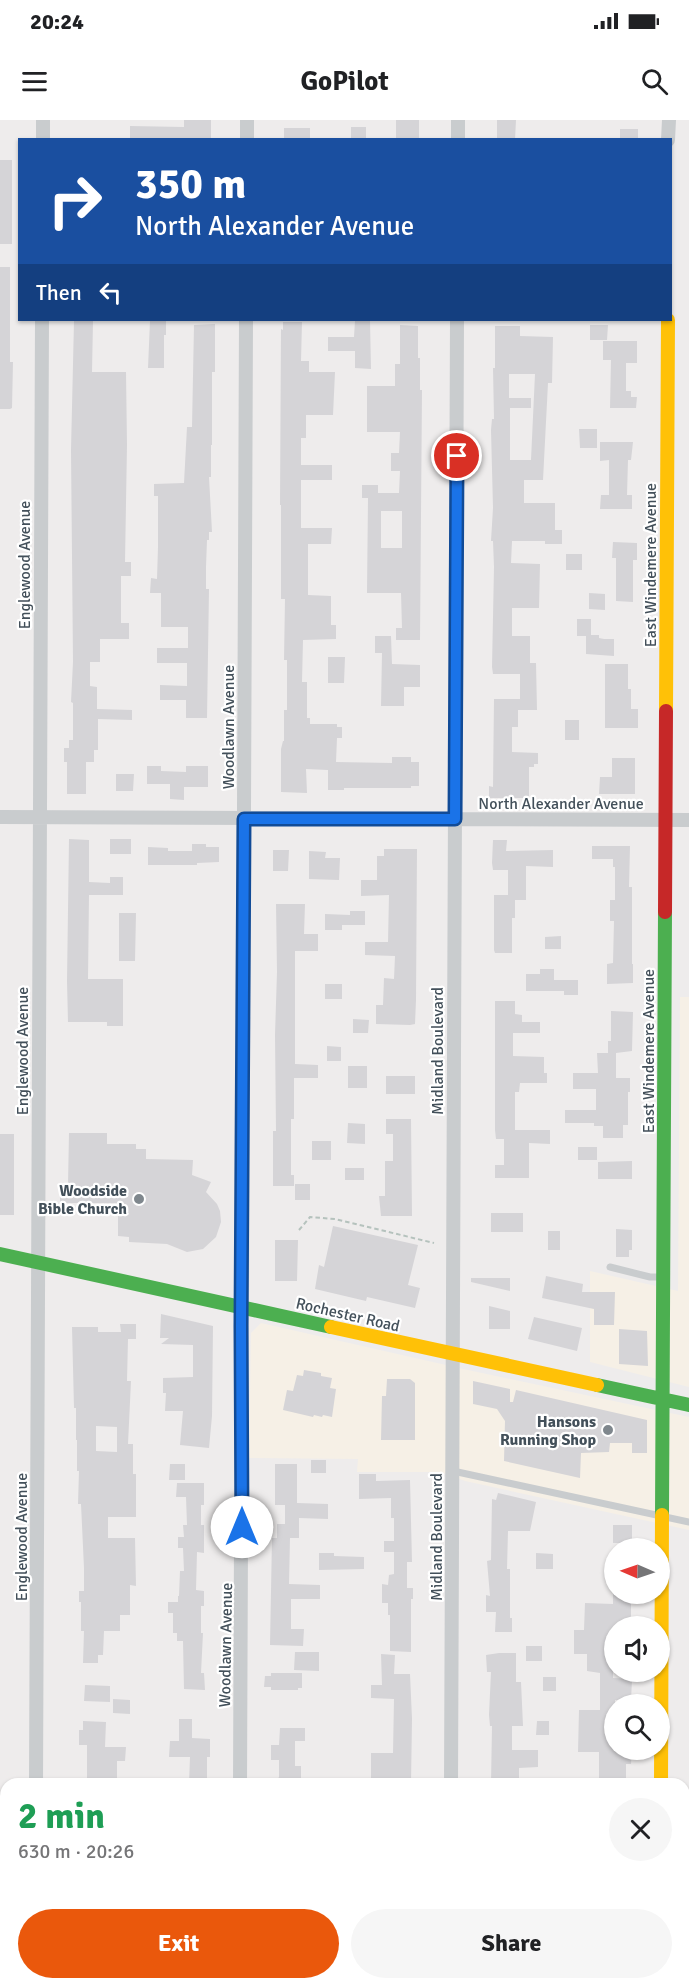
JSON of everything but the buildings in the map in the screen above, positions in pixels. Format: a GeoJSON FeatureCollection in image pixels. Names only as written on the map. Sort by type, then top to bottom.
{"type":"FeatureCollection","features":[{"type":"Feature","properties":{"kind":"street"},"geometry":{"type":"LineString","coordinates":[[43,120],[43,138]]}},
{"type":"Feature","properties":{"kind":"street"},"geometry":{"type":"LineString","coordinates":[[247,120],[247,138]]}},
{"type":"Feature","properties":{"kind":"street"},"geometry":{"type":"LineString","coordinates":[[458,120],[458,138]]}},
{"type":"Feature","properties":{"kind":"street"},"geometry":{"type":"LineString","coordinates":[[669,120],[669,138]]}},
{"type":"Feature","properties":{"kind":"street","name":"Englewood Avenue"},"geometry":{"type":"LineString","coordinates":[[36,1778],[42,321]]}},
{"type":"Feature","properties":{"kind":"street","name":"Woodlawn Avenue"},"geometry":{"type":"LineString","coordinates":[[240,1778],[246,321]]}},
{"type":"Feature","properties":{"kind":"street","name":"Midland Boulevard"},"geometry":{"type":"LineString","coordinates":[[451,1778],[457,321]]}},
{"type":"Feature","properties":{"kind":"street","name":"East Windemere Avenue"},"geometry":{"type":"LineString","coordinates":[[661,1778],[668,321]]}},
{"type":"Feature","properties":{"kind":"street","name":"North Alexander Avenue"},"geometry":{"type":"LineString","coordinates":[[0,817],[689,820]]}},
{"type":"Feature","properties":{"kind":"street","name":"Rochester Road"},"geometry":{"type":"LineString","coordinates":[[0,1254],[689,1405]]}},
{"type":"Feature","properties":{"kind":"lane"},"geometry":{"type":"LineString","coordinates":[[610,1267],[650,1277],[664,1277]]}},
{"type":"Feature","properties":{"kind":"lane"},"geometry":{"type":"LineString","coordinates":[[453,1471],[689,1522]]}},
{"type":"Feature","properties":{"kind":"path"},"geometry":{"type":"LineString","coordinates":[[299,1230],[310,1217],[335,1219],[434,1243]]}},
{"type":"Feature","properties":{"kind":"shaded area"},"geometry":{"type":"Polygon","coordinates":[[[680,997],[689,997],[689,1387],[590,1362],[590,1271],[678,1291],[680,997]]]}},
{"type":"Feature","properties":{"kind":"shaded area"},"geometry":{"type":"Polygon","coordinates":[[[261,1323],[689,1417],[689,1530],[465,1481],[441,1472],[357,1472],[358,1459],[249,1458],[251,1333],[261,1323]]]}},
{"type":"Feature","properties":{"kind":"traffic: fast"},"geometry":{"type":"LineString","coordinates":[[662,1515],[665,912]]}},
{"type":"Feature","properties":{"kind":"traffic: fast"},"geometry":{"type":"LineString","coordinates":[[0,1254],[331,1327]]}},
{"type":"Feature","properties":{"kind":"traffic: fast"},"geometry":{"type":"LineString","coordinates":[[597,1385],[689,1405]]}},
{"type":"Feature","properties":{"kind":"traffic: slow"},"geometry":{"type":"LineString","coordinates":[[666,711],[668,321]]}},
{"type":"Feature","properties":{"kind":"traffic: slow"},"geometry":{"type":"LineString","coordinates":[[331,1327],[597,1385]]}},
{"type":"Feature","properties":{"kind":"traffic: slow"},"geometry":{"type":"LineString","coordinates":[[661,1778],[662,1515]]}},
{"type":"Feature","properties":{"kind":"traffic: jam"},"geometry":{"type":"LineString","coordinates":[[665,912],[666,711]]}},
{"type":"Feature","properties":{"kind":"place","name":"Woodside Bible Church"},"geometry":{"type":"Point","coordinates":[139,1199]}},
{"type":"Feature","properties":{"kind":"place","name":"Hansons Running Shop"},"geometry":{"type":"Point","coordinates":[608,1430]}},
{"type":"Feature","properties":{"kind":"route"},"geometry":{"type":"LineString","coordinates":[[242,1527],[244,819],[455,819],[457,456]]}}]}
